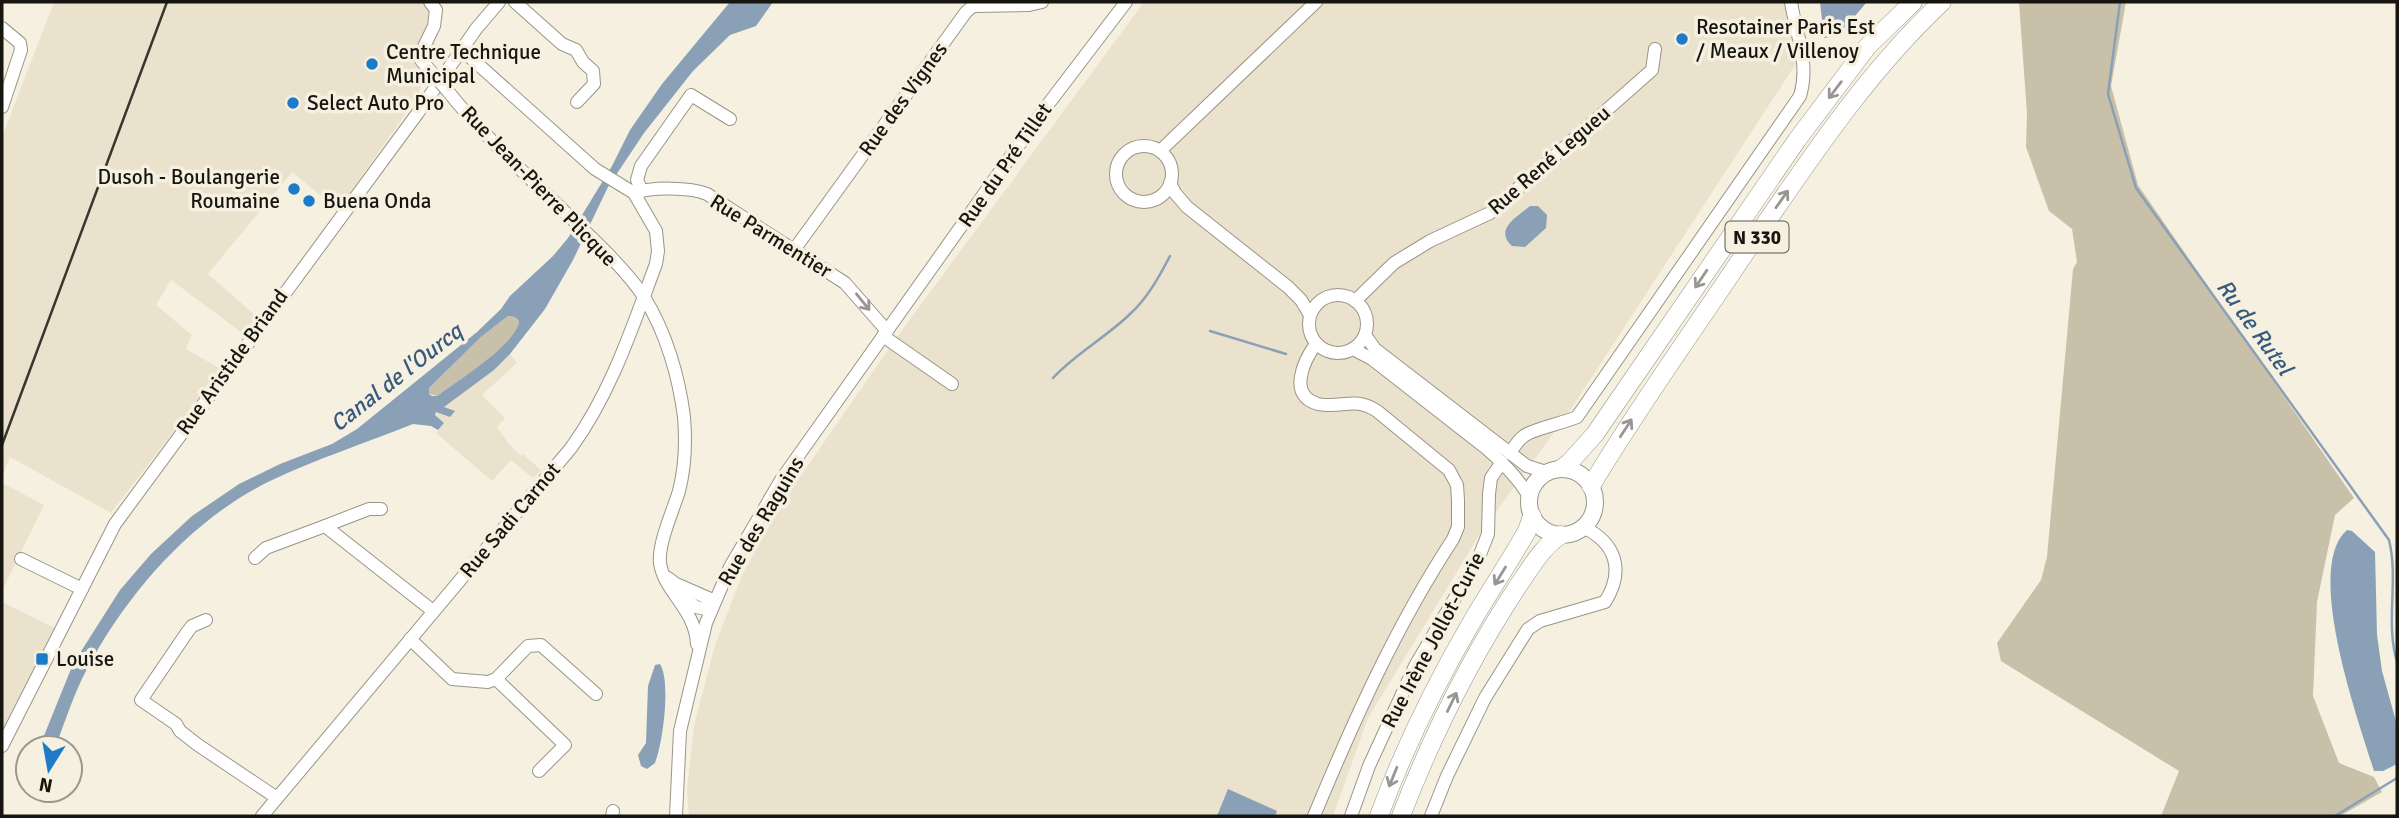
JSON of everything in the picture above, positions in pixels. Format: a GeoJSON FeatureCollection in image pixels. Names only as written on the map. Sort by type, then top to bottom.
{"type":"FeatureCollection","features":[{"type":"Feature","properties":{"kind":"highway","name":"N 330"},"geometry":{"type":"LineString","coordinates":[[1554,470],[1569,463],[1595,434],[1797,140],[1867,47],[1913,2]]}},
{"type":"Feature","properties":{"kind":"highway","name":"N 330"},"geometry":{"type":"LineString","coordinates":[[1591,486],[1639,408],[1815,152],[1878,69],[1941,2]]}},
{"type":"Feature","properties":{"kind":"highway"},"geometry":{"type":"LineString","coordinates":[[1379,816],[1417,724],[1472,620],[1527,531],[1532,516]]}},
{"type":"Feature","properties":{"kind":"highway"},"geometry":{"type":"LineString","coordinates":[[1401,816],[1433,742],[1490,631],[1531,566],[1553,540],[1561,535]]}},
{"type":"Feature","properties":{"kind":"main road"},"geometry":{"type":"LineString","coordinates":[[1554,470],[1579,473],[1591,486]]}},
{"type":"Feature","properties":{"kind":"main road","name":"N 330"},"geometry":{"type":"LineString","coordinates":[[1529,497],[1532,487],[1554,470]]}},
{"type":"Feature","properties":{"kind":"main road","name":"N 330"},"geometry":{"type":"LineString","coordinates":[[1583,527],[1594,508],[1591,486]]}},
{"type":"Feature","properties":{"kind":"main road"},"geometry":{"type":"LineString","coordinates":[[1529,497],[1532,516],[1544,529],[1561,535],[1583,527]]}},
{"type":"Feature","properties":{"kind":"street","name":"Rue Jean-Pierre Plicque"},"geometry":{"type":"LineString","coordinates":[[430,2],[436,10],[434,26],[421,53],[421,60],[480,130],[594,240],[643,296],[670,353],[684,419],[684,453],[680,488],[661,549],[663,575]]}},
{"type":"Feature","properties":{"kind":"street","name":"Rue Aristide Briand"},"geometry":{"type":"LineString","coordinates":[[2,746],[115,524],[499,2]]}},
{"type":"Feature","properties":{"kind":"street"},"geometry":{"type":"LineString","coordinates":[[515,2],[562,44],[576,50],[583,62],[593,71],[594,85],[578,102]]}},
{"type":"Feature","properties":{"kind":"street","name":"Rue des Vignes"},"geometry":{"type":"LineString","coordinates":[[794,250],[966,12],[973,6],[1029,5],[1042,2]]}},
{"type":"Feature","properties":{"kind":"street","name":"Rue du Pré Tillet"},"geometry":{"type":"LineString","coordinates":[[885,333],[1057,92],[1126,2]]}},
{"type":"Feature","properties":{"kind":"street"},"geometry":{"type":"LineString","coordinates":[[1160,150],[1316,2]]}},
{"type":"Feature","properties":{"kind":"street"},"geometry":{"type":"LineString","coordinates":[[1506,458],[1529,432],[1560,424],[1577,416],[1800,96],[1805,63],[1791,2]]}},
{"type":"Feature","properties":{"kind":"street"},"geometry":{"type":"LineString","coordinates":[[2,28],[20,43],[21,50],[2,107]]}},
{"type":"Feature","properties":{"kind":"street","name":"Rue René Legueu"},"geometry":{"type":"LineString","coordinates":[[1354,301],[1394,263],[1430,241],[1490,213],[1652,70],[1655,49]]}},
{"type":"Feature","properties":{"kind":"street"},"geometry":{"type":"LineString","coordinates":[[462,50],[595,169],[634,190],[641,166],[691,95],[730,119]]}},
{"type":"Feature","properties":{"kind":"street"},"geometry":{"type":"LineString","coordinates":[[1186,207],[1160,197],[1142,202],[1125,195],[1119,188],[1115,169],[1118,160],[1132,147],[1142,145],[1160,150],[1171,165],[1170,183],[1186,207],[1288,287],[1301,300],[1310,315]]}},
{"type":"Feature","properties":{"kind":"street"},"geometry":{"type":"LineString","coordinates":[[1160,197],[1170,183]]}},
{"type":"Feature","properties":{"kind":"street","name":"Rue Parmentier"},"geometry":{"type":"LineString","coordinates":[[634,190],[698,191],[707,194],[845,284],[885,333],[952,384]]}},
{"type":"Feature","properties":{"kind":"street","name":"Rue Sadi Carnot"},"geometry":{"type":"LineString","coordinates":[[262,816],[587,426],[608,386],[656,264],[656,231],[634,190]]}},
{"type":"Feature","properties":{"kind":"street"},"geometry":{"type":"LineString","coordinates":[[1288,287],[1305,295],[1325,298],[1340,295],[1354,301],[1366,316],[1365,335],[1353,349],[1334,353],[1324,350],[1309,331],[1310,315],[1325,298]]}},
{"type":"Feature","properties":{"kind":"street","name":"Rue des Raguins"},"geometry":{"type":"LineString","coordinates":[[676,816],[680,731],[697,654],[713,605],[730,567],[775,491],[885,333]]}},
{"type":"Feature","properties":{"kind":"street"},"geometry":{"type":"LineString","coordinates":[[1365,335],[1375,349],[1506,458],[1529,497]]}},
{"type":"Feature","properties":{"kind":"street"},"geometry":{"type":"LineString","coordinates":[[1314,816],[1388,650],[1458,527],[1457,485],[1449,470],[1366,403],[1314,403],[1305,394],[1300,381],[1303,365],[1317,344]]}},
{"type":"Feature","properties":{"kind":"street"},"geometry":{"type":"LineString","coordinates":[[1353,349],[1378,363],[1506,458],[1527,466],[1554,470]]}},
{"type":"Feature","properties":{"kind":"street","name":"Rue Irène Jollot-Curie"},"geometry":{"type":"LineString","coordinates":[[1351,816],[1369,766],[1415,666],[1479,557],[1488,534],[1491,478],[1506,458]]}},
{"type":"Feature","properties":{"kind":"street"},"geometry":{"type":"LineString","coordinates":[[255,558],[266,548],[369,509],[381,509]]}},
{"type":"Feature","properties":{"kind":"street"},"geometry":{"type":"LineString","coordinates":[[325,526],[433,611]]}},
{"type":"Feature","properties":{"kind":"street"},"geometry":{"type":"LineString","coordinates":[[1431,816],[1485,698],[1528,629],[1540,621],[1605,602],[1612,591],[1616,575],[1614,559],[1600,535],[1583,527]]}},
{"type":"Feature","properties":{"kind":"street"},"geometry":{"type":"LineString","coordinates":[[21,559],[82,589]]}},
{"type":"Feature","properties":{"kind":"street"},"geometry":{"type":"LineString","coordinates":[[663,575],[690,616],[696,631],[697,654]]}},
{"type":"Feature","properties":{"kind":"street"},"geometry":{"type":"LineString","coordinates":[[663,575],[713,605]]}},
{"type":"Feature","properties":{"kind":"street"},"geometry":{"type":"LineString","coordinates":[[671,587],[696,607],[713,605]]}},
{"type":"Feature","properties":{"kind":"street"},"geometry":{"type":"LineString","coordinates":[[206,620],[192,626],[141,700],[176,724],[180,731],[198,745],[277,798]]}},
{"type":"Feature","properties":{"kind":"street"},"geometry":{"type":"LineString","coordinates":[[410,639],[452,679],[488,682],[496,679],[528,646],[541,645],[596,694]]}},
{"type":"Feature","properties":{"kind":"street"},"geometry":{"type":"LineString","coordinates":[[496,679],[565,745],[539,771]]}},
{"type":"Feature","properties":{"kind":"shaded area"},"geometry":{"type":"Polygon","coordinates":[[[54,2],[433,2],[443,16],[418,96],[338,210],[292,172],[208,274],[257,317],[245,335],[171,280],[156,305],[192,335],[186,349],[221,369],[111,513],[10,457],[2,477],[2,137],[54,2]]]}},
{"type":"Feature","properties":{"kind":"shaded area"},"geometry":{"type":"Polygon","coordinates":[[[1144,2],[1788,2],[1797,62],[1573,406],[1480,534],[1368,718],[1333,816],[689,816],[687,790],[694,726],[715,645],[743,573],[784,500],[897,337],[1144,2]]]}},
{"type":"Feature","properties":{"kind":"shaded area"},"geometry":{"type":"Polygon","coordinates":[[[2019,2],[2126,2],[2111,86],[2138,185],[2354,498],[2335,515],[2317,602],[2313,696],[2339,763],[2374,777],[2382,792],[2340,816],[2161,816],[2179,771],[2001,661],[1997,643],[2041,580],[2047,557],[2073,269],[2077,262],[2072,229],[2049,211],[2026,147],[2027,114],[2019,2]]]}},
{"type":"Feature","properties":{"kind":"shaded area"},"geometry":{"type":"Polygon","coordinates":[[[508,316],[519,321],[508,341],[437,396],[429,394],[428,389],[481,337],[508,316]]]}},
{"type":"Feature","properties":{"kind":"shaded area"},"geometry":{"type":"Polygon","coordinates":[[[510,354],[517,363],[482,395],[505,418],[497,427],[509,444],[541,470],[533,478],[511,460],[492,481],[436,433],[444,423],[435,414],[436,411],[450,416],[443,407],[494,370],[510,354]]]}},
{"type":"Feature","properties":{"kind":"shaded area"},"geometry":{"type":"Polygon","coordinates":[[[2,483],[44,505],[2,591],[2,483]]]}},
{"type":"Feature","properties":{"kind":"shaded area"},"geometry":{"type":"Polygon","coordinates":[[[2,602],[55,628],[2,730],[2,602]]]}},
{"type":"Feature","properties":{"kind":"water"},"geometry":{"type":"Polygon","coordinates":[[[730,2],[773,2],[756,26],[730,35],[693,71],[644,133],[608,187],[573,260],[545,309],[494,370],[444,407],[455,411],[450,417],[436,412],[435,415],[444,423],[438,430],[431,426],[413,424],[341,451],[270,481],[214,516],[164,561],[121,613],[82,678],[60,734],[45,734],[73,664],[120,590],[151,554],[192,516],[239,484],[280,464],[332,444],[357,429],[477,332],[568,238],[612,166],[630,130],[662,84],[730,2]],[[508,316],[481,337],[429,388],[429,394],[437,396],[497,351],[516,330],[519,321],[508,316]]]}},
{"type":"Feature","properties":{"kind":"water"},"geometry":{"type":"Polygon","coordinates":[[[1820,2],[1867,2],[1842,29],[1824,38],[1820,2]]]}},
{"type":"Feature","properties":{"kind":"water"},"geometry":{"type":"Polygon","coordinates":[[[1530,206],[1538,206],[1547,215],[1546,228],[1525,247],[1512,246],[1507,240],[1506,229],[1513,219],[1530,206]]]}},
{"type":"Feature","properties":{"kind":"water"},"geometry":{"type":"Polygon","coordinates":[[[2347,530],[2352,531],[2375,552],[2377,635],[2382,671],[2397,725],[2397,764],[2383,771],[2374,771],[2347,683],[2332,610],[2331,577],[2335,549],[2347,530]]]}},
{"type":"Feature","properties":{"kind":"water"},"geometry":{"type":"Polygon","coordinates":[[[660,664],[665,684],[663,727],[655,763],[647,769],[641,766],[638,755],[646,743],[648,686],[655,665],[660,664]]]}},
{"type":"Feature","properties":{"kind":"water"},"geometry":{"type":"Polygon","coordinates":[[[1228,789],[1277,811],[1275,816],[1217,816],[1228,789]]]}},
{"type":"Feature","properties":{"kind":"waterway","name":"Ru de Rutel"},"geometry":{"type":"LineString","coordinates":[[2120,2],[2108,94],[2136,188],[2389,540],[2393,570],[2392,632],[2397,662]]}},
{"type":"Feature","properties":{"kind":"waterway"},"geometry":{"type":"LineString","coordinates":[[1053,378],[1135,309],[1170,256]]}},
{"type":"Feature","properties":{"kind":"waterway"},"geometry":{"type":"LineString","coordinates":[[1210,331],[1286,354]]}},
{"type":"Feature","properties":{"kind":"waterway","name":"Ru de Rutel"},"geometry":{"type":"LineString","coordinates":[[2335,816],[2397,778]]}},
{"type":"Feature","properties":{"kind":"railway"},"geometry":{"type":"LineString","coordinates":[[2,445],[167,2]]}},
{"type":"Feature","properties":{"kind":"place","name":"Resotainer Paris Est / Meaux / Villenoy"},"geometry":{"type":"Point","coordinates":[1682,39]}},
{"type":"Feature","properties":{"kind":"place","name":"Centre Technique Municipal"},"geometry":{"type":"Point","coordinates":[372,64]}},
{"type":"Feature","properties":{"kind":"place","name":"Select Auto Pro"},"geometry":{"type":"Point","coordinates":[293,103]}},
{"type":"Feature","properties":{"kind":"place","name":"Dusoh - Boulangerie Roumaine"},"geometry":{"type":"Point","coordinates":[294,189]}},
{"type":"Feature","properties":{"kind":"place","name":"Buena Onda"},"geometry":{"type":"Point","coordinates":[309,201]}},
{"type":"Feature","properties":{"kind":"place","name":"Louise"},"geometry":{"type":"Point","coordinates":[42,659]}},
{"type":"Feature","properties":{"kind":"water label","name":"Canal de l'Ourcq"},"geometry":{"type":"Point","coordinates":[396,377]}}]}
